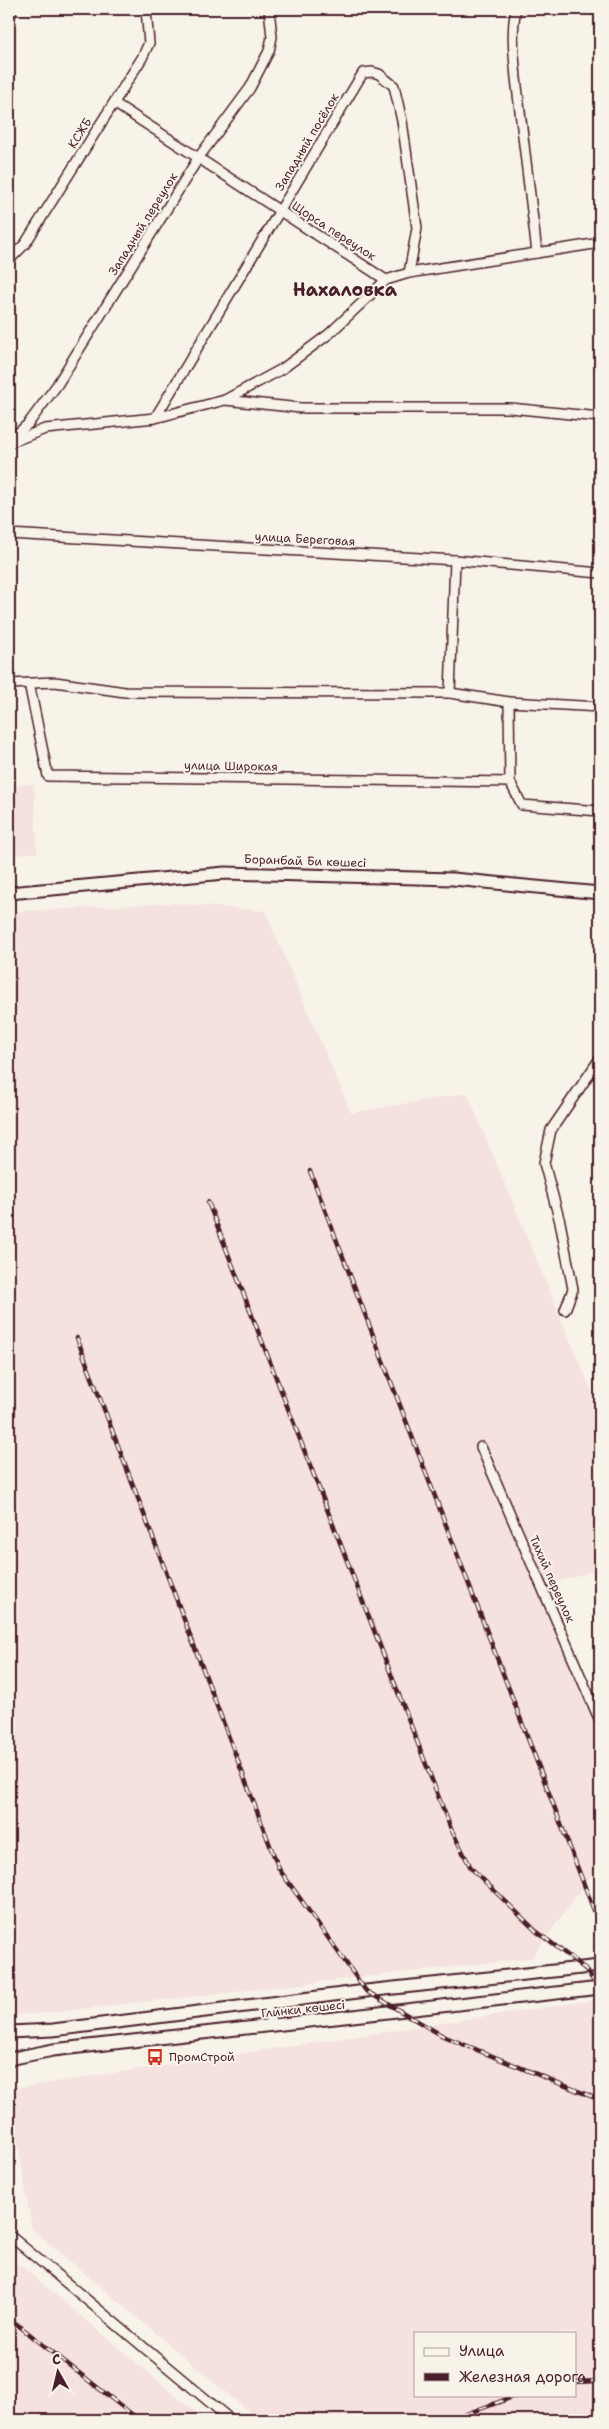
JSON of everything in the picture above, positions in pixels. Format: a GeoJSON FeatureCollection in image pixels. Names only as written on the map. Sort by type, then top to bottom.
{"type":"FeatureCollection","features":[{"type":"Feature","properties":{"kind":"main road","name":"Боранбай Би көшесі"},"geometry":{"type":"LineString","coordinates":[[9,893],[225,873],[453,879],[600,893]]}},
{"type":"Feature","properties":{"kind":"main road","name":"Глинки көшесі"},"geometry":{"type":"LineString","coordinates":[[9,2032],[52,2030],[266,2003],[600,1966]]}},
{"type":"Feature","properties":{"kind":"main road","name":"Глинки көшесі"},"geometry":{"type":"LineString","coordinates":[[9,2059],[53,2050],[600,1988]]}},
{"type":"Feature","properties":{"kind":"street","name":"Западный переулок"},"geometry":{"type":"LineString","coordinates":[[9,442],[28,424],[57,385],[199,157],[250,88],[269,51],[272,37],[269,9]]}},
{"type":"Feature","properties":{"kind":"street"},"geometry":{"type":"LineString","coordinates":[[516,9],[514,19],[515,68],[537,252]]}},
{"type":"Feature","properties":{"kind":"street","name":"КСЖБ"},"geometry":{"type":"LineString","coordinates":[[9,260],[25,244],[114,103],[149,43],[146,10]]}},
{"type":"Feature","properties":{"kind":"street","name":"Западный посёлок"},"geometry":{"type":"LineString","coordinates":[[155,418],[363,74],[372,72],[379,74],[394,86],[402,121],[417,228],[409,273]]}},
{"type":"Feature","properties":{"kind":"street","name":"Щорса переулок"},"geometry":{"type":"LineString","coordinates":[[114,103],[386,280]]}},
{"type":"Feature","properties":{"kind":"street"},"geometry":{"type":"LineString","coordinates":[[9,442],[45,429],[155,418],[226,400],[282,369],[329,334],[386,280],[409,273],[600,243]]}},
{"type":"Feature","properties":{"kind":"street"},"geometry":{"type":"LineString","coordinates":[[226,400],[301,408],[510,408],[600,418]]}},
{"type":"Feature","properties":{"kind":"street","name":"улица Береговая"},"geometry":{"type":"LineString","coordinates":[[9,534],[455,560],[600,573]]}},
{"type":"Feature","properties":{"kind":"street"},"geometry":{"type":"LineString","coordinates":[[450,693],[455,560]]}},
{"type":"Feature","properties":{"kind":"street"},"geometry":{"type":"LineString","coordinates":[[9,684],[55,682],[125,692],[450,693],[509,702],[600,707]]}},
{"type":"Feature","properties":{"kind":"street","name":"улица Широкая"},"geometry":{"type":"LineString","coordinates":[[29,683],[48,776],[510,782]]}},
{"type":"Feature","properties":{"kind":"street"},"geometry":{"type":"LineString","coordinates":[[509,702],[510,782],[522,805],[600,810]]}},
{"type":"Feature","properties":{"kind":"street"},"geometry":{"type":"LineString","coordinates":[[564,1310],[573,1288],[560,1222],[544,1162],[551,1130],[599,1060]]}},
{"type":"Feature","properties":{"kind":"street","name":"Тихий переулок"},"geometry":{"type":"LineString","coordinates":[[481,1447],[600,1721]]}},
{"type":"Feature","properties":{"kind":"street"},"geometry":{"type":"LineString","coordinates":[[266,2003],[272,2026]]}},
{"type":"Feature","properties":{"kind":"street"},"geometry":{"type":"LineString","coordinates":[[9,2234],[231,2420]]}},
{"type":"Feature","properties":{"kind":"shaded area"},"geometry":{"type":"Polygon","coordinates":[[[34,784],[37,852],[9,856],[9,786],[34,784]]]}},
{"type":"Feature","properties":{"kind":"shaded area"},"geometry":{"type":"Polygon","coordinates":[[[173,903],[265,911],[351,1113],[467,1093],[600,1412],[600,1569],[546,1585],[600,1716],[600,1864],[531,1958],[45,2013],[9,2015],[9,912],[173,903]]]}},
{"type":"Feature","properties":{"kind":"shaded area"},"geometry":{"type":"Polygon","coordinates":[[[600,1999],[600,2420],[259,2420],[32,2229],[9,2089],[600,1999]]]}},
{"type":"Feature","properties":{"kind":"shaded area"},"geometry":{"type":"Polygon","coordinates":[[[9,2256],[205,2420],[9,2420],[9,2256]]]}},
{"type":"Feature","properties":{"kind":"railway"},"geometry":{"type":"LineString","coordinates":[[310,1171],[600,1926]]}},
{"type":"Feature","properties":{"kind":"railway"},"geometry":{"type":"LineString","coordinates":[[208,1202],[451,1829],[471,1868],[536,1931],[584,1968],[600,1989]]}},
{"type":"Feature","properties":{"kind":"railway"},"geometry":{"type":"LineString","coordinates":[[77,1338],[279,1869],[366,1991],[443,2036],[600,2100]]}},
{"type":"Feature","properties":{"kind":"railway"},"geometry":{"type":"LineString","coordinates":[[9,2318],[139,2420]]}},
{"type":"Feature","properties":{"kind":"railway"},"geometry":{"type":"LineString","coordinates":[[576,2382],[600,2381]]}},
{"type":"Feature","properties":{"kind":"railway"},"geometry":{"type":"LineString","coordinates":[[450,2420],[515,2396]]}},
{"type":"Feature","properties":{"kind":"place","name":"ПромСтрой"},"geometry":{"type":"Point","coordinates":[155,2057]}},
{"type":"Feature","properties":{"kind":"district","name":"Нахаловка"},"geometry":{"type":"Point","coordinates":[345,290]}}]}
